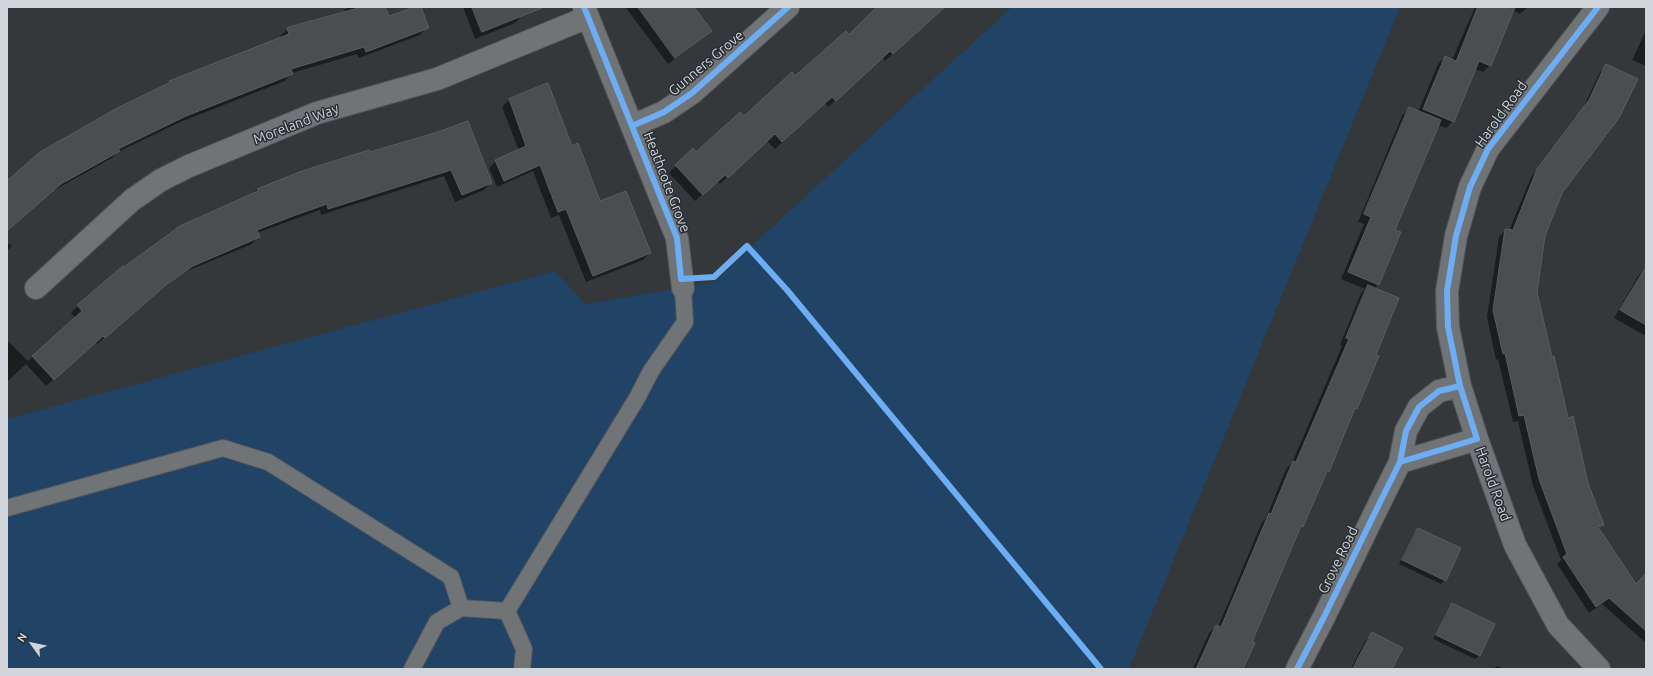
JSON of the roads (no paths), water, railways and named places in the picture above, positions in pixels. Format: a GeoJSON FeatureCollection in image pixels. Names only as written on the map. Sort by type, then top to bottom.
{"type":"FeatureCollection","features":[{"type":"Feature","properties":{"kind":"street","name":"Gunners Grove"},"geometry":{"type":"LineString","coordinates":[[632,126],[664,112],[692,93],[788,7]]}},
{"type":"Feature","properties":{"kind":"street","name":"Harold Road"},"geometry":{"type":"LineString","coordinates":[[1598,7],[1488,149],[1470,187],[1456,236],[1447,291],[1448,327],[1460,386],[1477,439],[1519,551],[1558,625],[1599,669]]}},
{"type":"Feature","properties":{"kind":"street","name":"Heathcote Grove"},"geometry":{"type":"LineString","coordinates":[[586,12],[677,238],[682,288]]}},
{"type":"Feature","properties":{"kind":"street","name":"Moreland Way"},"geometry":{"type":"LineString","coordinates":[[36,288],[132,200],[161,180],[190,166],[317,113],[437,79],[586,12]]}},
{"type":"Feature","properties":{"kind":"street","name":"Grove Road"},"geometry":{"type":"LineString","coordinates":[[1297,669],[1400,462],[1406,431],[1419,406],[1439,391],[1460,386]]}},
{"type":"Feature","properties":{"kind":"street"},"geometry":{"type":"LineString","coordinates":[[1400,462],[1477,439]]}},
{"type":"Feature","properties":{"kind":"lane"},"geometry":{"type":"LineString","coordinates":[[507,611],[637,398],[651,371],[685,322],[682,288]]}},
{"type":"Feature","properties":{"kind":"lane"},"geometry":{"type":"LineString","coordinates":[[7,508],[224,448],[268,462],[451,577],[461,608]]}},
{"type":"Feature","properties":{"kind":"lane"},"geometry":{"type":"LineString","coordinates":[[412,669],[437,622],[461,608],[507,611]]}},
{"type":"Feature","properties":{"kind":"lane"},"geometry":{"type":"LineString","coordinates":[[507,611],[524,649],[522,669]]}}]}
